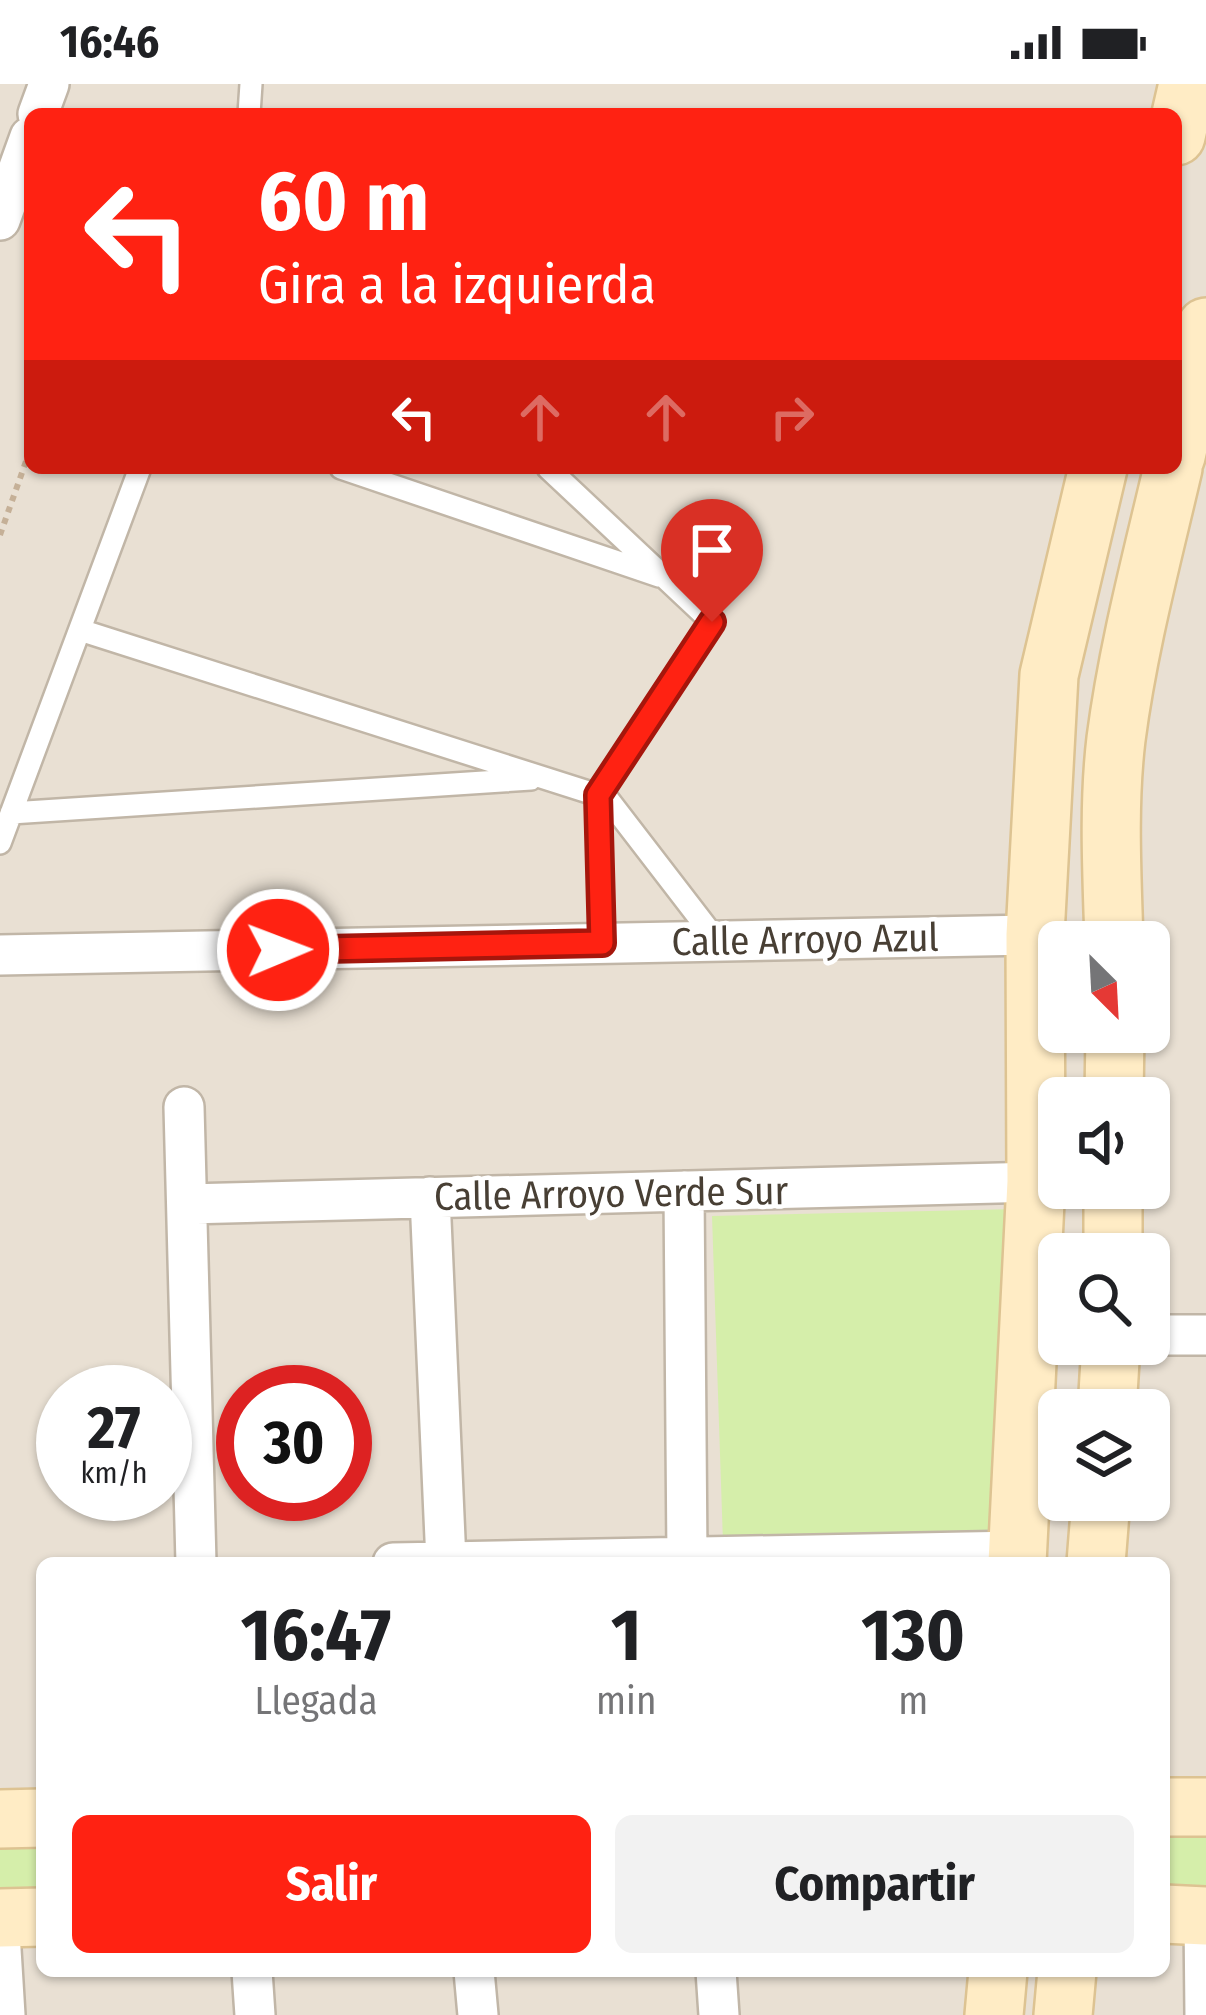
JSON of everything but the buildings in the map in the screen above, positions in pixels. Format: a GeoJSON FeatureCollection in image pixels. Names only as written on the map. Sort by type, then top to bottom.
{"type":"FeatureCollection","features":[{"type":"Feature","properties":{"kind":"main road"},"geometry":{"type":"LineString","coordinates":[[1182,429],[1206,327]]}},
{"type":"Feature","properties":{"kind":"main road"},"geometry":{"type":"LineString","coordinates":[[1038,949],[1049,676],[1097,474]]}},
{"type":"Feature","properties":{"kind":"main road"},"geometry":{"type":"LineString","coordinates":[[1113,921],[1115,743],[1128,661],[1172,474]]}},
{"type":"Feature","properties":{"kind":"main road"},"geometry":{"type":"LineString","coordinates":[[1038,1233],[1036,1182],[1043,1053]]}},
{"type":"Feature","properties":{"kind":"main road"},"geometry":{"type":"LineString","coordinates":[[1018,1557],[1040,1365]]}},
{"type":"Feature","properties":{"kind":"main road"},"geometry":{"type":"LineString","coordinates":[[1096,1557],[1099,1521]]}},
{"type":"Feature","properties":{"kind":"main road"},"geometry":{"type":"LineString","coordinates":[[1170,1807],[1206,1807]]}},
{"type":"Feature","properties":{"kind":"main road"},"geometry":{"type":"LineString","coordinates":[[0,1819],[36,1818]]}},
{"type":"Feature","properties":{"kind":"main road"},"geometry":{"type":"LineString","coordinates":[[0,1918],[36,1917]]}},
{"type":"Feature","properties":{"kind":"main road"},"geometry":{"type":"LineString","coordinates":[[994,2015],[997,1977]]}},
{"type":"Feature","properties":{"kind":"main road"},"geometry":{"type":"LineString","coordinates":[[1063,2015],[1066,1977]]}},
{"type":"Feature","properties":{"kind":"street"},"geometry":{"type":"LineString","coordinates":[[0,220],[24,154]]}},
{"type":"Feature","properties":{"kind":"street","name":"Calle Arroyo Azul"},"geometry":{"type":"LineString","coordinates":[[0,955],[1035,935]]}},
{"type":"Feature","properties":{"kind":"street"},"geometry":{"type":"LineString","coordinates":[[184,1107],[196,1557]]}},
{"type":"Feature","properties":{"kind":"street","name":"Calle Arroyo Verde Sur"},"geometry":{"type":"LineString","coordinates":[[187,1204],[1036,1182]]}},
{"type":"Feature","properties":{"kind":"street"},"geometry":{"type":"LineString","coordinates":[[684,1191],[686,1557]]}},
{"type":"Feature","properties":{"kind":"street"},"geometry":{"type":"LineString","coordinates":[[430,1197],[446,1557]]}},
{"type":"Feature","properties":{"kind":"street"},"geometry":{"type":"LineString","coordinates":[[1170,1335],[1206,1335]]}},
{"type":"Feature","properties":{"kind":"street"},"geometry":{"type":"LineString","coordinates":[[1191,1916],[1205,2015]]}},
{"type":"Feature","properties":{"kind":"street"},"geometry":{"type":"LineString","coordinates":[[0,1933],[5,2015]]}},
{"type":"Feature","properties":{"kind":"street"},"geometry":{"type":"LineString","coordinates":[[252,1977],[255,2015]]}},
{"type":"Feature","properties":{"kind":"street"},"geometry":{"type":"LineString","coordinates":[[475,1977],[478,2015]]}},
{"type":"Feature","properties":{"kind":"street"},"geometry":{"type":"LineString","coordinates":[[716,1977],[719,2015]]}},
{"type":"Feature","properties":{"kind":"lane"},"geometry":{"type":"LineString","coordinates":[[0,843],[138,474]]}},
{"type":"Feature","properties":{"kind":"lane"},"geometry":{"type":"LineString","coordinates":[[359,474],[665,578]]}},
{"type":"Feature","properties":{"kind":"lane"},"geometry":{"type":"LineString","coordinates":[[554,474],[712,622],[598,795],[602,943]]}},
{"type":"Feature","properties":{"kind":"lane"},"geometry":{"type":"LineString","coordinates":[[80,630],[607,798],[717,941]]}},
{"type":"Feature","properties":{"kind":"lane"},"geometry":{"type":"LineString","coordinates":[[11,813],[544,778]]}},
{"type":"Feature","properties":{"kind":"path"},"geometry":{"type":"LineString","coordinates":[[0,535],[24,467]]}},
{"type":"Feature","properties":{"kind":"shaded area"},"geometry":{"type":"Polygon","coordinates":[[[0,84],[1206,84],[1206,2015],[0,2015],[0,84]]]}},
{"type":"Feature","properties":{"kind":"green space"},"geometry":{"type":"Polygon","coordinates":[[[1021,1209],[1007,1536],[723,1543],[712,1216],[1021,1209]]]}},
{"type":"Feature","properties":{"kind":"green space"},"geometry":{"type":"Polygon","coordinates":[[[1206,1828],[1206,1885],[1170,1886],[1170,1829],[1206,1828]]]}},
{"type":"Feature","properties":{"kind":"green space"},"geometry":{"type":"Polygon","coordinates":[[[36,1848],[36,1907],[0,1907],[0,1849],[36,1848]]]}},
{"type":"Feature","properties":{"kind":"route"},"geometry":{"type":"LineString","coordinates":[[278,950],[602,943],[598,795],[712,622]]}}]}
